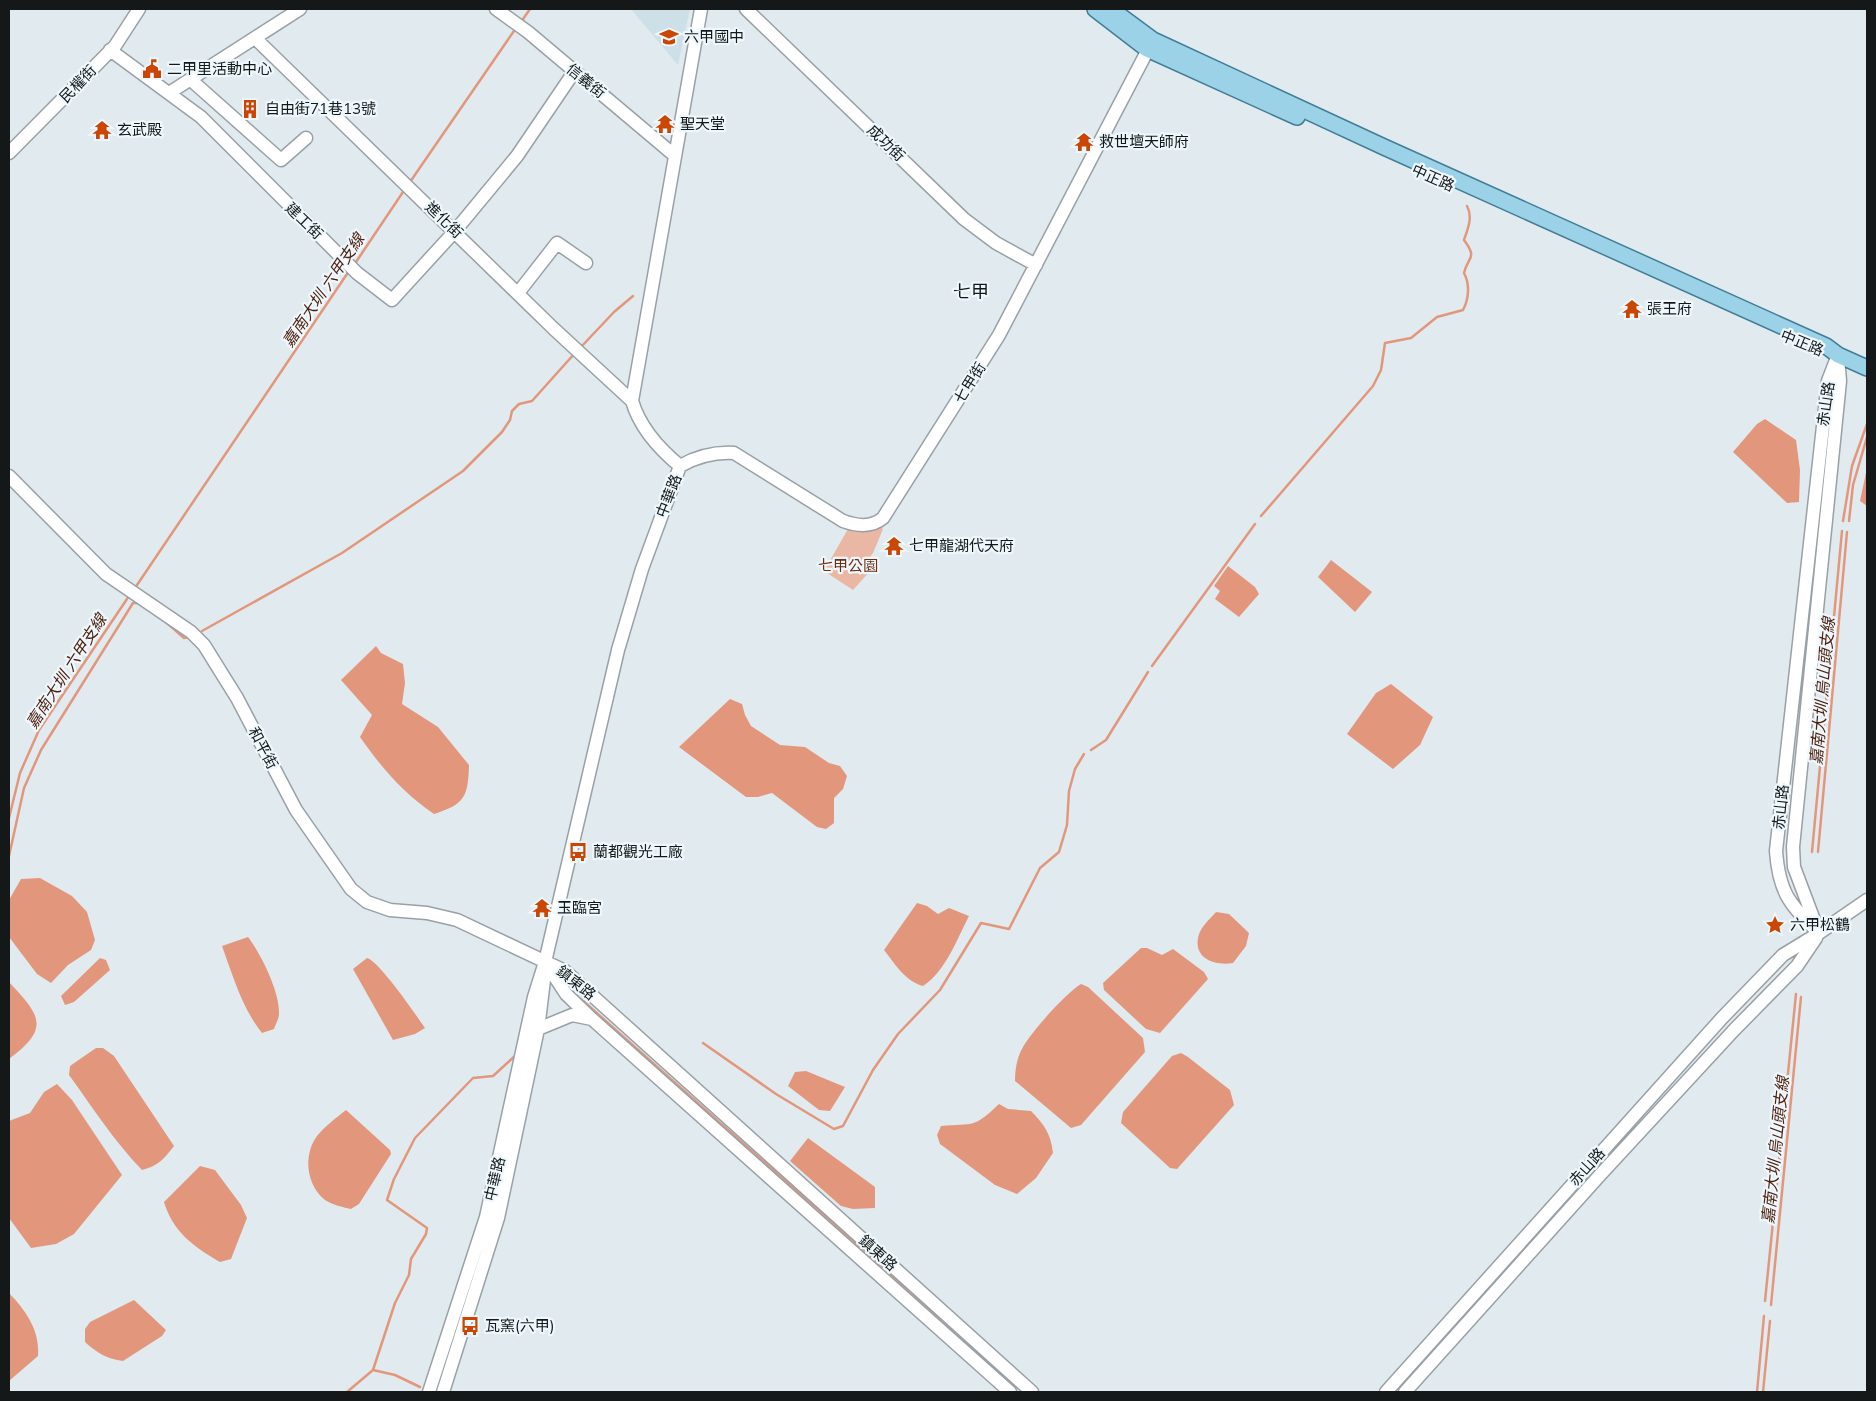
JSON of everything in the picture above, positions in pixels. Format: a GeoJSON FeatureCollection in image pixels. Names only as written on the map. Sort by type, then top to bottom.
{"type":"FeatureCollection","features":[{"type":"Feature","properties":{"kind":"main road","name":"中正路"},"geometry":{"type":"LineString","coordinates":[[1095,9],[1150,44],[1826,346],[1838,355],[1867,368]]}},
{"type":"Feature","properties":{"kind":"main road","name":"中正路"},"geometry":{"type":"LineString","coordinates":[[1111,9],[1150,44]]}},
{"type":"Feature","properties":{"kind":"street","name":"民權街"},"geometry":{"type":"LineString","coordinates":[[9,153],[110,50],[126,32],[138,9]]}},
{"type":"Feature","properties":{"kind":"street"},"geometry":{"type":"LineString","coordinates":[[169,93],[256,39],[300,9]]}},
{"type":"Feature","properties":{"kind":"street","name":"信義街"},"geometry":{"type":"LineString","coordinates":[[496,9],[528,32],[674,155]]}},
{"type":"Feature","properties":{"kind":"street"},"geometry":{"type":"LineString","coordinates":[[632,401],[701,9]]}},
{"type":"Feature","properties":{"kind":"street","name":"成功街"},"geometry":{"type":"LineString","coordinates":[[746,9],[964,219],[996,243],[1036,265]]}},
{"type":"Feature","properties":{"kind":"street","name":"進化街"},"geometry":{"type":"LineString","coordinates":[[256,39],[632,401]]}},
{"type":"Feature","properties":{"kind":"street","name":"七甲街"},"geometry":{"type":"LineString","coordinates":[[680,466],[691,460],[724,452],[734,453],[843,521],[854,525],[875,524],[883,518],[984,360],[1036,265],[1150,44]]}},
{"type":"Feature","properties":{"kind":"street","name":"建工街"},"geometry":{"type":"LineString","coordinates":[[110,50],[201,117],[352,267],[392,300],[456,231],[517,156],[574,72]]}},
{"type":"Feature","properties":{"kind":"street"},"geometry":{"type":"LineString","coordinates":[[191,80],[281,160],[306,138]]}},
{"type":"Feature","properties":{"kind":"street"},"geometry":{"type":"LineString","coordinates":[[518,292],[557,243],[586,263]]}},
{"type":"Feature","properties":{"kind":"street","name":"赤山路"},"geometry":{"type":"LineString","coordinates":[[1819,934],[1791,904],[1781,887],[1776,851],[1828,381],[1838,355]]}},
{"type":"Feature","properties":{"kind":"street","name":"赤山路"},"geometry":{"type":"LineString","coordinates":[[1819,934],[1794,867],[1793,848],[1840,381],[1838,355]]}},
{"type":"Feature","properties":{"kind":"street","name":"中華路"},"geometry":{"type":"LineString","coordinates":[[429,1392],[486,1217],[534,997],[545,962],[618,650],[642,569],[680,466],[665,453],[644,429],[637,417],[632,401]]}},
{"type":"Feature","properties":{"kind":"street","name":"和平街"},"geometry":{"type":"LineString","coordinates":[[9,476],[106,574],[191,632],[204,645],[237,698],[296,810],[339,876],[351,889],[367,902],[390,910],[427,913],[457,920],[545,962]]}},
{"type":"Feature","properties":{"kind":"street"},"geometry":{"type":"LineString","coordinates":[[1819,934],[1867,900]]}},
{"type":"Feature","properties":{"kind":"street","name":"赤山路"},"geometry":{"type":"LineString","coordinates":[[1386,1392],[1722,1018],[1783,955],[1819,934]]}},
{"type":"Feature","properties":{"kind":"street","name":"赤山路"},"geometry":{"type":"LineString","coordinates":[[1405,1392],[1600,1175],[1797,966],[1819,934]]}},
{"type":"Feature","properties":{"kind":"street","name":"中華路"},"geometry":{"type":"LineString","coordinates":[[443,1392],[498,1218],[538,1029],[545,962]]}},
{"type":"Feature","properties":{"kind":"street","name":"鎮東路"},"geometry":{"type":"LineString","coordinates":[[545,962],[566,994],[592,1019],[1010,1392]]}},
{"type":"Feature","properties":{"kind":"street","name":"鎮東路"},"geometry":{"type":"LineString","coordinates":[[545,962],[564,971],[585,989],[1032,1392]]}},
{"type":"Feature","properties":{"kind":"street"},"geometry":{"type":"LineString","coordinates":[[538,1029],[572,1015],[592,1019]]}},
{"type":"Feature","properties":{"kind":"shaded area","name":"六甲國中"},"geometry":{"type":"Polygon","coordinates":[[[631,9],[690,9],[678,65],[631,9]]]}},
{"type":"Feature","properties":{"kind":"shaded area"},"geometry":{"type":"Polygon","coordinates":[[[1765,419],[1796,440],[1800,470],[1799,502],[1787,503],[1733,452],[1757,424],[1765,419]]]}},
{"type":"Feature","properties":{"kind":"shaded area"},"geometry":{"type":"Polygon","coordinates":[[[1867,468],[1867,506],[1860,501],[1867,468]]]}},
{"type":"Feature","properties":{"kind":"shaded area"},"geometry":{"type":"Polygon","coordinates":[[[1331,560],[1372,592],[1355,612],[1318,577],[1331,560]]]}},
{"type":"Feature","properties":{"kind":"shaded area"},"geometry":{"type":"Polygon","coordinates":[[[1228,566],[1255,587],[1259,594],[1239,617],[1215,599],[1220,591],[1214,586],[1228,566]]]}},
{"type":"Feature","properties":{"kind":"shaded area"},"geometry":{"type":"Polygon","coordinates":[[[376,646],[381,653],[403,664],[405,683],[402,704],[438,727],[469,765],[466,792],[463,798],[452,807],[434,814],[423,806],[384,769],[360,737],[372,715],[341,680],[376,646]]]}},
{"type":"Feature","properties":{"kind":"shaded area"},"geometry":{"type":"Polygon","coordinates":[[[1391,684],[1433,717],[1420,745],[1393,769],[1347,734],[1376,693],[1391,684]]]}},
{"type":"Feature","properties":{"kind":"shaded area"},"geometry":{"type":"Polygon","coordinates":[[[730,699],[742,704],[751,726],[780,745],[805,747],[829,763],[840,766],[847,776],[843,789],[834,798],[834,823],[826,829],[817,827],[772,793],[758,797],[746,797],[679,747],[730,699]]]}},
{"type":"Feature","properties":{"kind":"shaded area"},"geometry":{"type":"Polygon","coordinates":[[[40,878],[72,896],[87,912],[95,940],[91,950],[68,965],[51,983],[37,974],[9,937],[9,900],[21,879],[40,878]]]}},
{"type":"Feature","properties":{"kind":"shaded area"},"geometry":{"type":"Polygon","coordinates":[[[917,903],[927,906],[938,914],[949,908],[969,916],[944,963],[931,980],[923,986],[906,976],[884,950],[917,903]]]}},
{"type":"Feature","properties":{"kind":"shaded area"},"geometry":{"type":"Polygon","coordinates":[[[1216,912],[1229,914],[1249,933],[1246,946],[1233,963],[1227,964],[1208,960],[1200,952],[1198,946],[1201,930],[1216,912]]]}},
{"type":"Feature","properties":{"kind":"shaded area"},"geometry":{"type":"Polygon","coordinates":[[[248,937],[269,974],[278,1005],[279,1016],[274,1029],[262,1033],[243,1002],[222,946],[248,937]]]}},
{"type":"Feature","properties":{"kind":"shaded area"},"geometry":{"type":"Polygon","coordinates":[[[1141,948],[1147,948],[1162,955],[1173,949],[1204,972],[1208,979],[1160,1033],[1146,1029],[1104,990],[1103,983],[1141,948]]]}},
{"type":"Feature","properties":{"kind":"shaded area"},"geometry":{"type":"Polygon","coordinates":[[[100,958],[106,960],[110,970],[74,1002],[65,1005],[61,996],[100,958]]]}},
{"type":"Feature","properties":{"kind":"shaded area"},"geometry":{"type":"Polygon","coordinates":[[[367,958],[380,968],[425,1028],[415,1034],[393,1040],[353,969],[367,958]]]}},
{"type":"Feature","properties":{"kind":"shaded area"},"geometry":{"type":"Polygon","coordinates":[[[9,982],[34,1013],[36,1030],[31,1039],[9,1059],[9,982]]]}},
{"type":"Feature","properties":{"kind":"shaded area"},"geometry":{"type":"Polygon","coordinates":[[[1081,984],[1088,987],[1143,1038],[1145,1052],[1081,1125],[1071,1128],[1015,1081],[1015,1072],[1019,1055],[1027,1040],[1058,1004],[1081,984]]]}},
{"type":"Feature","properties":{"kind":"shaded area"},"geometry":{"type":"Polygon","coordinates":[[[96,1048],[103,1048],[114,1056],[174,1146],[157,1164],[142,1170],[122,1148],[69,1075],[70,1066],[96,1048]]]}},
{"type":"Feature","properties":{"kind":"shaded area"},"geometry":{"type":"Polygon","coordinates":[[[1181,1053],[1230,1090],[1234,1105],[1177,1169],[1170,1168],[1121,1123],[1123,1112],[1172,1056],[1181,1053]]]}},
{"type":"Feature","properties":{"kind":"shaded area"},"geometry":{"type":"Polygon","coordinates":[[[806,1071],[845,1087],[830,1111],[819,1110],[788,1086],[795,1072],[806,1071]]]}},
{"type":"Feature","properties":{"kind":"shaded area"},"geometry":{"type":"Polygon","coordinates":[[[57,1084],[72,1100],[122,1175],[74,1234],[56,1244],[31,1248],[9,1218],[9,1121],[30,1113],[44,1092],[57,1084]]]}},
{"type":"Feature","properties":{"kind":"shaded area"},"geometry":{"type":"Polygon","coordinates":[[[999,1104],[1008,1109],[1031,1111],[1040,1120],[1051,1140],[1053,1153],[1036,1178],[1017,1194],[995,1185],[940,1144],[937,1135],[941,1126],[973,1123],[984,1118],[999,1104]]]}},
{"type":"Feature","properties":{"kind":"shaded area"},"geometry":{"type":"Polygon","coordinates":[[[346,1110],[390,1150],[391,1154],[359,1204],[351,1209],[334,1205],[319,1194],[310,1178],[308,1161],[317,1136],[346,1110]]]}},
{"type":"Feature","properties":{"kind":"shaded area"},"geometry":{"type":"Polygon","coordinates":[[[808,1138],[875,1187],[875,1208],[853,1209],[841,1206],[790,1161],[808,1138]]]}},
{"type":"Feature","properties":{"kind":"shaded area"},"geometry":{"type":"Polygon","coordinates":[[[200,1166],[215,1170],[241,1205],[247,1218],[231,1259],[220,1262],[186,1238],[173,1222],[164,1202],[200,1166]]]}},
{"type":"Feature","properties":{"kind":"shaded area"},"geometry":{"type":"Polygon","coordinates":[[[9,1293],[31,1321],[37,1338],[38,1356],[9,1381],[9,1293]]]}},
{"type":"Feature","properties":{"kind":"shaded area"},"geometry":{"type":"Polygon","coordinates":[[[134,1300],[166,1330],[162,1336],[123,1361],[102,1355],[85,1342],[85,1329],[90,1322],[134,1300]]]}},
{"type":"Feature","properties":{"kind":"green space","name":"七甲公園"},"geometry":{"type":"Polygon","coordinates":[[[875,524],[883,529],[873,553],[866,562],[872,569],[853,590],[824,571],[848,529],[857,531],[875,524]]]}},
{"type":"Feature","properties":{"kind":"waterway","name":"嘉南大圳 六甲支線"},"geometry":{"type":"LineString","coordinates":[[521,22],[530,9]]}},
{"type":"Feature","properties":{"kind":"waterway","name":"嘉南大圳 六甲支線"},"geometry":{"type":"LineString","coordinates":[[410,182],[516,28]]}},
{"type":"Feature","properties":{"kind":"waterway","name":"嘉南大圳 六甲支線"},"geometry":{"type":"LineString","coordinates":[[354,265],[405,189]]}},
{"type":"Feature","properties":{"kind":"waterway"},"geometry":{"type":"LineString","coordinates":[[1261,516],[1373,386],[1381,370],[1385,343],[1411,338],[1437,317],[1463,310],[1468,292],[1464,273],[1471,257],[1464,240],[1470,218],[1467,206]]}},
{"type":"Feature","properties":{"kind":"waterway","name":"嘉南大圳 六甲支線"},"geometry":{"type":"LineString","coordinates":[[137,585],[349,271]]}},
{"type":"Feature","properties":{"kind":"waterway"},"geometry":{"type":"LineString","coordinates":[[581,347],[614,312],[633,296]]}},
{"type":"Feature","properties":{"kind":"waterway"},"geometry":{"type":"LineString","coordinates":[[202,631],[342,553],[463,471],[502,432],[510,420],[512,411],[519,404],[532,401],[575,353]]}},
{"type":"Feature","properties":{"kind":"waterway"},"geometry":{"type":"LineString","coordinates":[[1843,521],[1852,466],[1867,424]]}},
{"type":"Feature","properties":{"kind":"waterway","name":"嘉南大圳 烏山頭支線"},"geometry":{"type":"LineString","coordinates":[[1849,521],[1853,485],[1867,437]]}},
{"type":"Feature","properties":{"kind":"waterway"},"geometry":{"type":"LineString","coordinates":[[1152,666],[1255,524]]}},
{"type":"Feature","properties":{"kind":"waterway"},"geometry":{"type":"LineString","coordinates":[[1812,852],[1842,531]]}},
{"type":"Feature","properties":{"kind":"waterway","name":"嘉南大圳 烏山頭支線"},"geometry":{"type":"LineString","coordinates":[[1818,852],[1847,532]]}},
{"type":"Feature","properties":{"kind":"waterway","name":"嘉南大圳 六甲支線"},"geometry":{"type":"LineString","coordinates":[[9,818],[20,773],[39,730],[129,596]]}},
{"type":"Feature","properties":{"kind":"waterway"},"geometry":{"type":"LineString","coordinates":[[9,856],[24,788],[41,750],[133,603],[138,603]]}},
{"type":"Feature","properties":{"kind":"waterway"},"geometry":{"type":"LineString","coordinates":[[167,623],[184,638],[189,637]]}},
{"type":"Feature","properties":{"kind":"waterway"},"geometry":{"type":"LineString","coordinates":[[1091,750],[1106,740],[1148,672]]}},
{"type":"Feature","properties":{"kind":"waterway"},"geometry":{"type":"LineString","coordinates":[[703,1043],[776,1094],[834,1129],[843,1126],[873,1070],[898,1034],[940,990],[981,923],[1009,929],[1040,868],[1059,852],[1067,825],[1069,791],[1075,769],[1084,754]]}},
{"type":"Feature","properties":{"kind":"waterway"},"geometry":{"type":"LineString","coordinates":[[1765,1301],[1796,994]]}},
{"type":"Feature","properties":{"kind":"waterway","name":"嘉南大圳 烏山頭支線"},"geometry":{"type":"LineString","coordinates":[[1771,1305],[1801,997]]}},
{"type":"Feature","properties":{"kind":"waterway"},"geometry":{"type":"LineString","coordinates":[[581,999],[1016,1386]]}},
{"type":"Feature","properties":{"kind":"waterway"},"geometry":{"type":"LineString","coordinates":[[373,1370],[395,1303],[409,1275],[411,1259],[426,1234],[427,1228],[387,1200],[394,1179],[415,1138],[473,1078],[493,1076],[516,1055]]}},
{"type":"Feature","properties":{"kind":"waterway"},"geometry":{"type":"LineString","coordinates":[[1757,1392],[1764,1316]]}},
{"type":"Feature","properties":{"kind":"waterway","name":"嘉南大圳 烏山頭支線"},"geometry":{"type":"LineString","coordinates":[[1763,1392],[1770,1321]]}},
{"type":"Feature","properties":{"kind":"waterway"},"geometry":{"type":"LineString","coordinates":[[347,1392],[373,1370],[395,1375],[420,1387]]}},
{"type":"Feature","properties":{"kind":"place","name":"六甲國中"},"geometry":{"type":"Point","coordinates":[669,37]}},
{"type":"Feature","properties":{"kind":"place","name":"二甲里活動中心"},"geometry":{"type":"Point","coordinates":[152,69]}},
{"type":"Feature","properties":{"kind":"place","name":"自由街71巷13號"},"geometry":{"type":"Point","coordinates":[250,109]}},
{"type":"Feature","properties":{"kind":"place","name":"聖天堂"},"geometry":{"type":"Point","coordinates":[665,124]}},
{"type":"Feature","properties":{"kind":"place","name":"玄武殿"},"geometry":{"type":"Point","coordinates":[102,130]}},
{"type":"Feature","properties":{"kind":"place","name":"救世壇天師府"},"geometry":{"type":"Point","coordinates":[1084,142]}},
{"type":"Feature","properties":{"kind":"place","name":"張王府"},"geometry":{"type":"Point","coordinates":[1632,309]}},
{"type":"Feature","properties":{"kind":"place","name":"七甲龍湖代天府"},"geometry":{"type":"Point","coordinates":[894,546]}},
{"type":"Feature","properties":{"kind":"place","name":"蘭都觀光工廠"},"geometry":{"type":"Point","coordinates":[578,852]}},
{"type":"Feature","properties":{"kind":"place","name":"玉臨宮"},"geometry":{"type":"Point","coordinates":[542,908]}},
{"type":"Feature","properties":{"kind":"place","name":"六甲松鶴"},"geometry":{"type":"Point","coordinates":[1775,925]}},
{"type":"Feature","properties":{"kind":"place","name":"瓦窯(六甲)"},"geometry":{"type":"Point","coordinates":[470,1326]}},
{"type":"Feature","properties":{"kind":"district","name":"七甲"},"geometry":{"type":"Point","coordinates":[971,292]}}]}
